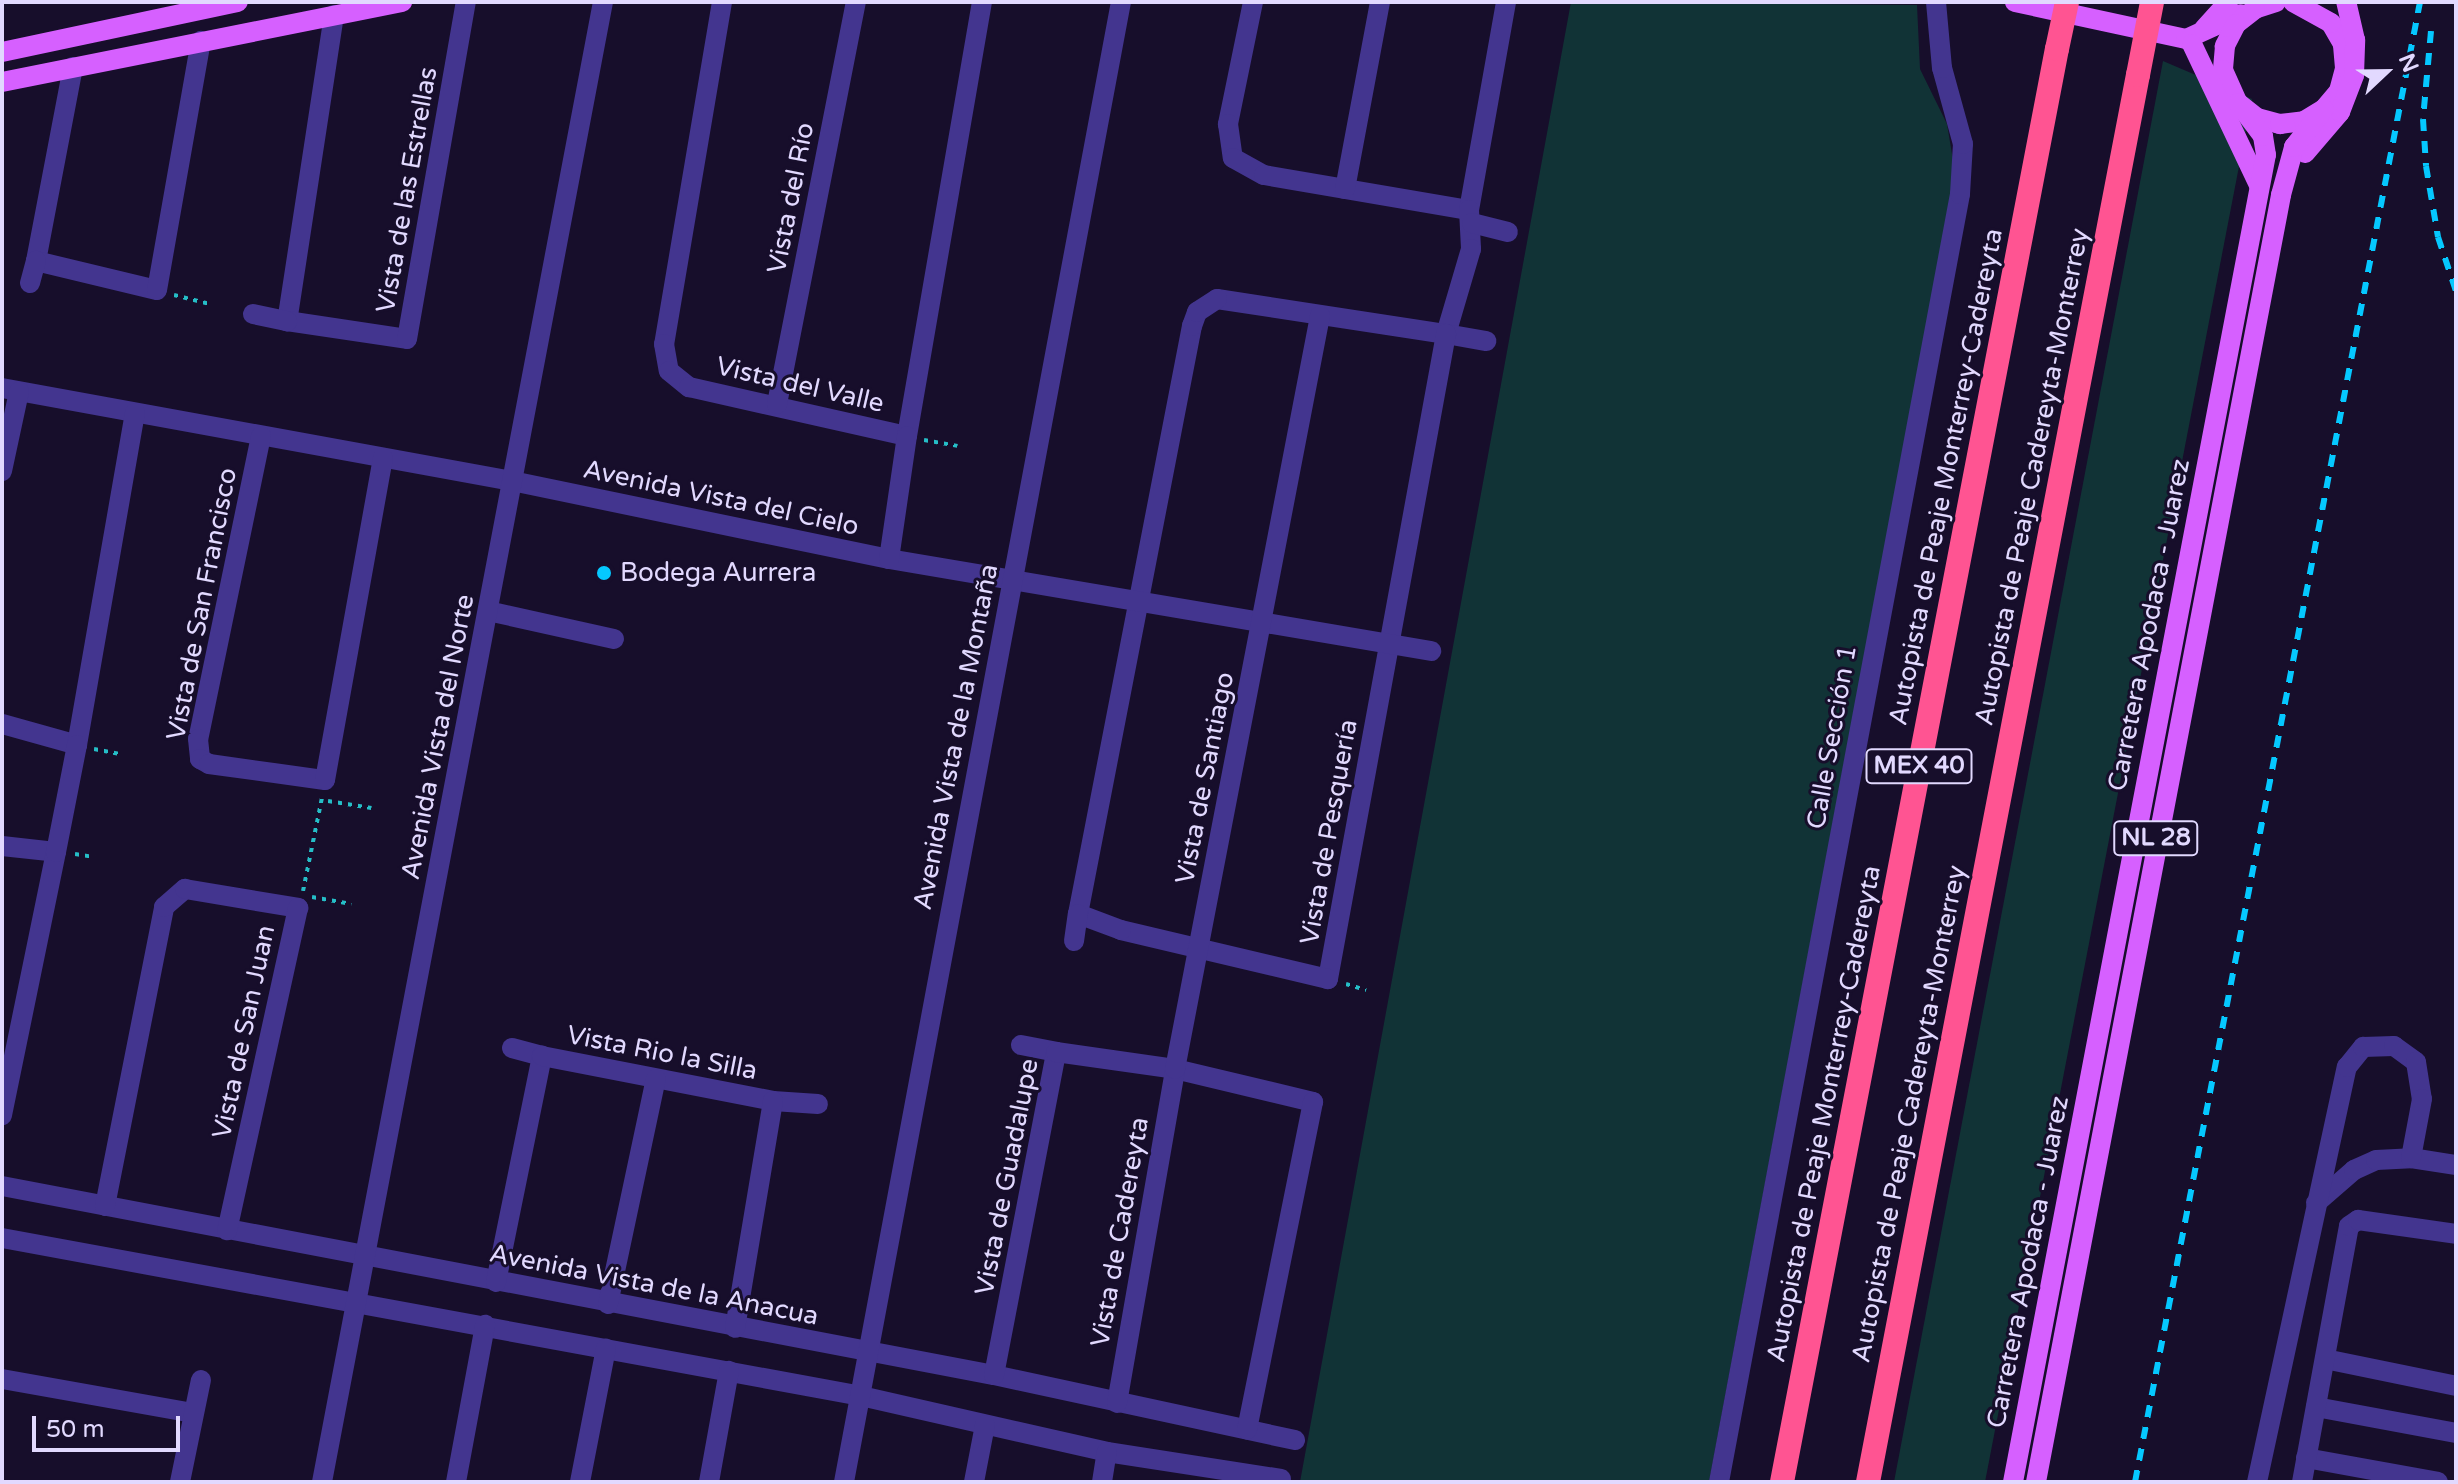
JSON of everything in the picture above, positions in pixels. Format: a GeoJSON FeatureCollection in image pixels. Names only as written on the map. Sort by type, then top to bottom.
{"type":"FeatureCollection","features":[{"type":"Feature","properties":{"kind":"highway","name":"Autopista de Peaje Monterrey-Cadereyta"},"geometry":{"type":"LineString","coordinates":[[1782,1482],[2067,2]]}},
{"type":"Feature","properties":{"kind":"highway","name":"Autopista de Peaje Cadereyta-Monterrey"},"geometry":{"type":"LineString","coordinates":[[1868,1482],[2152,2]]}},
{"type":"Feature","properties":{"kind":"main road"},"geometry":{"type":"LineString","coordinates":[[2,82],[402,2]]}},
{"type":"Feature","properties":{"kind":"main road"},"geometry":{"type":"LineString","coordinates":[[2015,2],[2191,40],[2266,4]]}},
{"type":"Feature","properties":{"kind":"main road"},"geometry":{"type":"LineString","coordinates":[[2191,40],[2228,2]]}},
{"type":"Feature","properties":{"kind":"main road"},"geometry":{"type":"LineString","coordinates":[[2293,2],[2322,15],[2343,44]]}},
{"type":"Feature","properties":{"kind":"main road"},"geometry":{"type":"LineString","coordinates":[[2281,195],[2294,147],[2343,80],[2343,44],[2331,2]]}},
{"type":"Feature","properties":{"kind":"main road"},"geometry":{"type":"LineString","coordinates":[[2281,195],[2308,148],[2330,128],[2347,99],[2355,40],[2346,2]]}},
{"type":"Feature","properties":{"kind":"main road"},"geometry":{"type":"LineString","coordinates":[[2,52],[225,3]]}},
{"type":"Feature","properties":{"kind":"main road"},"geometry":{"type":"LineString","coordinates":[[2235,98],[2223,70],[2225,46],[2236,24],[2266,4]]}},
{"type":"Feature","properties":{"kind":"main road"},"geometry":{"type":"LineString","coordinates":[[2191,40],[2235,98],[2257,118],[2280,124],[2304,121],[2324,109]]}},
{"type":"Feature","properties":{"kind":"main road"},"geometry":{"type":"LineString","coordinates":[[2191,40],[2260,189]]}},
{"type":"Feature","properties":{"kind":"main road","name":"Carretera Apodaca - Juarez"},"geometry":{"type":"LineString","coordinates":[[2013,1482],[2266,155],[2263,136],[2235,98]]}},
{"type":"Feature","properties":{"kind":"main road","name":"NL 28"},"geometry":{"type":"LineString","coordinates":[[2036,1482],[2281,195]]}},
{"type":"Feature","properties":{"kind":"street","name":"Vista de las Estrellas"},"geometry":{"type":"LineString","coordinates":[[287,321],[407,339],[466,2]]}},
{"type":"Feature","properties":{"kind":"street","name":"Avenida Vista del Norte"},"geometry":{"type":"LineString","coordinates":[[322,1482],[368,1253],[603,2]]}},
{"type":"Feature","properties":{"kind":"street","name":"Vista del Valle"},"geometry":{"type":"LineString","coordinates":[[722,2],[664,357],[677,381],[689,387],[777,404],[907,436],[982,2]]}},
{"type":"Feature","properties":{"kind":"street","name":"Vista del Río"},"geometry":{"type":"LineString","coordinates":[[777,404],[856,2]]}},
{"type":"Feature","properties":{"kind":"street","name":"Avenida Vista de la Montaña"},"geometry":{"type":"LineString","coordinates":[[844,1482],[1121,2]]}},
{"type":"Feature","properties":{"kind":"street"},"geometry":{"type":"LineString","coordinates":[[1253,2],[1228,124],[1228,150],[1251,171],[1470,216],[1508,232]]}},
{"type":"Feature","properties":{"kind":"street"},"geometry":{"type":"LineString","coordinates":[[1345,189],[1380,2]]}},
{"type":"Feature","properties":{"kind":"street"},"geometry":{"type":"LineString","coordinates":[[1389,644],[1446,334],[1467,269],[1470,216],[1506,2]]}},
{"type":"Feature","properties":{"kind":"street","name":"Calle Sección 1"},"geometry":{"type":"LineString","coordinates":[[1719,1482],[1960,194],[1963,144],[1942,68],[1936,2]]}},
{"type":"Feature","properties":{"kind":"street"},"geometry":{"type":"LineString","coordinates":[[253,314],[287,321],[334,15]]}},
{"type":"Feature","properties":{"kind":"street"},"geometry":{"type":"LineString","coordinates":[[36,261],[157,290],[201,41]]}},
{"type":"Feature","properties":{"kind":"street"},"geometry":{"type":"LineString","coordinates":[[30,283],[73,67]]}},
{"type":"Feature","properties":{"kind":"street"},"geometry":{"type":"LineString","coordinates":[[1074,941],[1197,312],[1217,299],[1486,341]]}},
{"type":"Feature","properties":{"kind":"street","name":"Vista de Santiago"},"geometry":{"type":"LineString","coordinates":[[1175,1069],[1320,316]]}},
{"type":"Feature","properties":{"kind":"street"},"geometry":{"type":"LineString","coordinates":[[2,471],[10,390]]}},
{"type":"Feature","properties":{"kind":"street","name":"Avenida Vista del Cielo"},"geometry":{"type":"LineString","coordinates":[[10,390],[512,481],[889,559],[1431,651]]}},
{"type":"Feature","properties":{"kind":"street"},"geometry":{"type":"LineString","coordinates":[[2,1116],[77,745],[135,413]]}},
{"type":"Feature","properties":{"kind":"street","name":"Vista de San Francisco"},"geometry":{"type":"LineString","coordinates":[[261,436],[198,751],[209,764],[324,790]]}},
{"type":"Feature","properties":{"kind":"street"},"geometry":{"type":"LineString","coordinates":[[889,559],[907,436]]}},
{"type":"Feature","properties":{"kind":"street"},"geometry":{"type":"LineString","coordinates":[[324,790],[383,458]]}},
{"type":"Feature","properties":{"kind":"street"},"geometry":{"type":"LineString","coordinates":[[488,611],[614,639]]}},
{"type":"Feature","properties":{"kind":"street","name":"Vista de Pesquería"},"geometry":{"type":"LineString","coordinates":[[1078,914],[1121,930],[1198,945],[1328,979],[1389,644]]}},
{"type":"Feature","properties":{"kind":"street"},"geometry":{"type":"LineString","coordinates":[[2,724],[77,745]]}},
{"type":"Feature","properties":{"kind":"street"},"geometry":{"type":"LineString","coordinates":[[2,846],[56,852]]}},
{"type":"Feature","properties":{"kind":"street","name":"Vista de San Juan"},"geometry":{"type":"LineString","coordinates":[[105,1206],[164,907],[185,889],[298,908],[227,1230]]}},
{"type":"Feature","properties":{"kind":"street"},"geometry":{"type":"LineString","coordinates":[[1021,1045],[1056,1052]]}},
{"type":"Feature","properties":{"kind":"street"},"geometry":{"type":"LineString","coordinates":[[2257,1482],[2347,1067],[2363,1047],[2394,1046],[2416,1062],[2422,1099],[2411,1158]]}},
{"type":"Feature","properties":{"kind":"street"},"geometry":{"type":"LineString","coordinates":[[512,1048],[542,1056]]}},
{"type":"Feature","properties":{"kind":"street","name":"Vista de Guadalupe"},"geometry":{"type":"LineString","coordinates":[[994,1375],[1056,1052],[1175,1069],[1313,1102],[1247,1429]]}},
{"type":"Feature","properties":{"kind":"street","name":"Vista Rio la Silla"},"geometry":{"type":"LineString","coordinates":[[496,1282],[542,1056],[773,1101],[735,1328]]}},
{"type":"Feature","properties":{"kind":"street","name":"Vista de Cadereyta"},"geometry":{"type":"LineString","coordinates":[[1117,1403],[1175,1069]]}},
{"type":"Feature","properties":{"kind":"street"},"geometry":{"type":"LineString","coordinates":[[608,1304],[656,1079]]}},
{"type":"Feature","properties":{"kind":"street"},"geometry":{"type":"LineString","coordinates":[[773,1101],[818,1104]]}},
{"type":"Feature","properties":{"kind":"street"},"geometry":{"type":"LineString","coordinates":[[2316,1203],[2354,1170],[2376,1160],[2411,1158],[2456,1165]]}},
{"type":"Feature","properties":{"kind":"street","name":"Avenida Vista de la Anacua"},"geometry":{"type":"LineString","coordinates":[[2,1186],[227,1230],[368,1253],[608,1304],[994,1375],[1295,1440]]}},
{"type":"Feature","properties":{"kind":"street"},"geometry":{"type":"LineString","coordinates":[[2302,1482],[2351,1223],[2456,1234]]}},
{"type":"Feature","properties":{"kind":"street"},"geometry":{"type":"LineString","coordinates":[[2,1238],[861,1396],[1229,1478],[1281,1479]]}},
{"type":"Feature","properties":{"kind":"street"},"geometry":{"type":"LineString","coordinates":[[456,1482],[485,1325]]}},
{"type":"Feature","properties":{"kind":"street"},"geometry":{"type":"LineString","coordinates":[[580,1482],[606,1348]]}},
{"type":"Feature","properties":{"kind":"street"},"geometry":{"type":"LineString","coordinates":[[2325,1359],[2456,1386]]}},
{"type":"Feature","properties":{"kind":"street"},"geometry":{"type":"LineString","coordinates":[[709,1482],[729,1371]]}},
{"type":"Feature","properties":{"kind":"street"},"geometry":{"type":"LineString","coordinates":[[2,1379],[193,1413]]}},
{"type":"Feature","properties":{"kind":"street"},"geometry":{"type":"LineString","coordinates":[[180,1482],[201,1380]]}},
{"type":"Feature","properties":{"kind":"street"},"geometry":{"type":"LineString","coordinates":[[2316,1407],[2456,1433]]}},
{"type":"Feature","properties":{"kind":"street"},"geometry":{"type":"LineString","coordinates":[[974,1482],[985,1425]]}},
{"type":"Feature","properties":{"kind":"street"},"geometry":{"type":"LineString","coordinates":[[1102,1482],[1107,1452]]}},
{"type":"Feature","properties":{"kind":"street"},"geometry":{"type":"LineString","coordinates":[[2306,1458],[2438,1482]]}},
{"type":"Feature","properties":{"kind":"path"},"geometry":{"type":"LineString","coordinates":[[157,290],[211,304]]}},
{"type":"Feature","properties":{"kind":"path"},"geometry":{"type":"LineString","coordinates":[[907,436],[957,446]]}},
{"type":"Feature","properties":{"kind":"path"},"geometry":{"type":"LineString","coordinates":[[351,904],[302,895],[324,790],[371,808]]}},
{"type":"Feature","properties":{"kind":"green space"},"geometry":{"type":"Polygon","coordinates":[[[1571,2],[1917,5],[1920,69],[1947,124],[1955,172],[1709,1482],[1300,1482],[1571,2]]]}},
{"type":"Feature","properties":{"kind":"green space"},"geometry":{"type":"Polygon","coordinates":[[[2163,61],[2252,99],[1985,1482],[1894,1482],[2163,61]]]}},
{"type":"Feature","properties":{"kind":"railway"},"geometry":{"type":"LineString","coordinates":[[2135,1482],[2420,2]]}},
{"type":"Feature","properties":{"kind":"railway"},"geometry":{"type":"LineString","coordinates":[[2431,31],[2423,119],[2426,166],[2438,237],[2456,291]]}},
{"type":"Feature","properties":{"kind":"place","name":"Bodega Aurrera"},"geometry":{"type":"Point","coordinates":[604,573]}}]}
